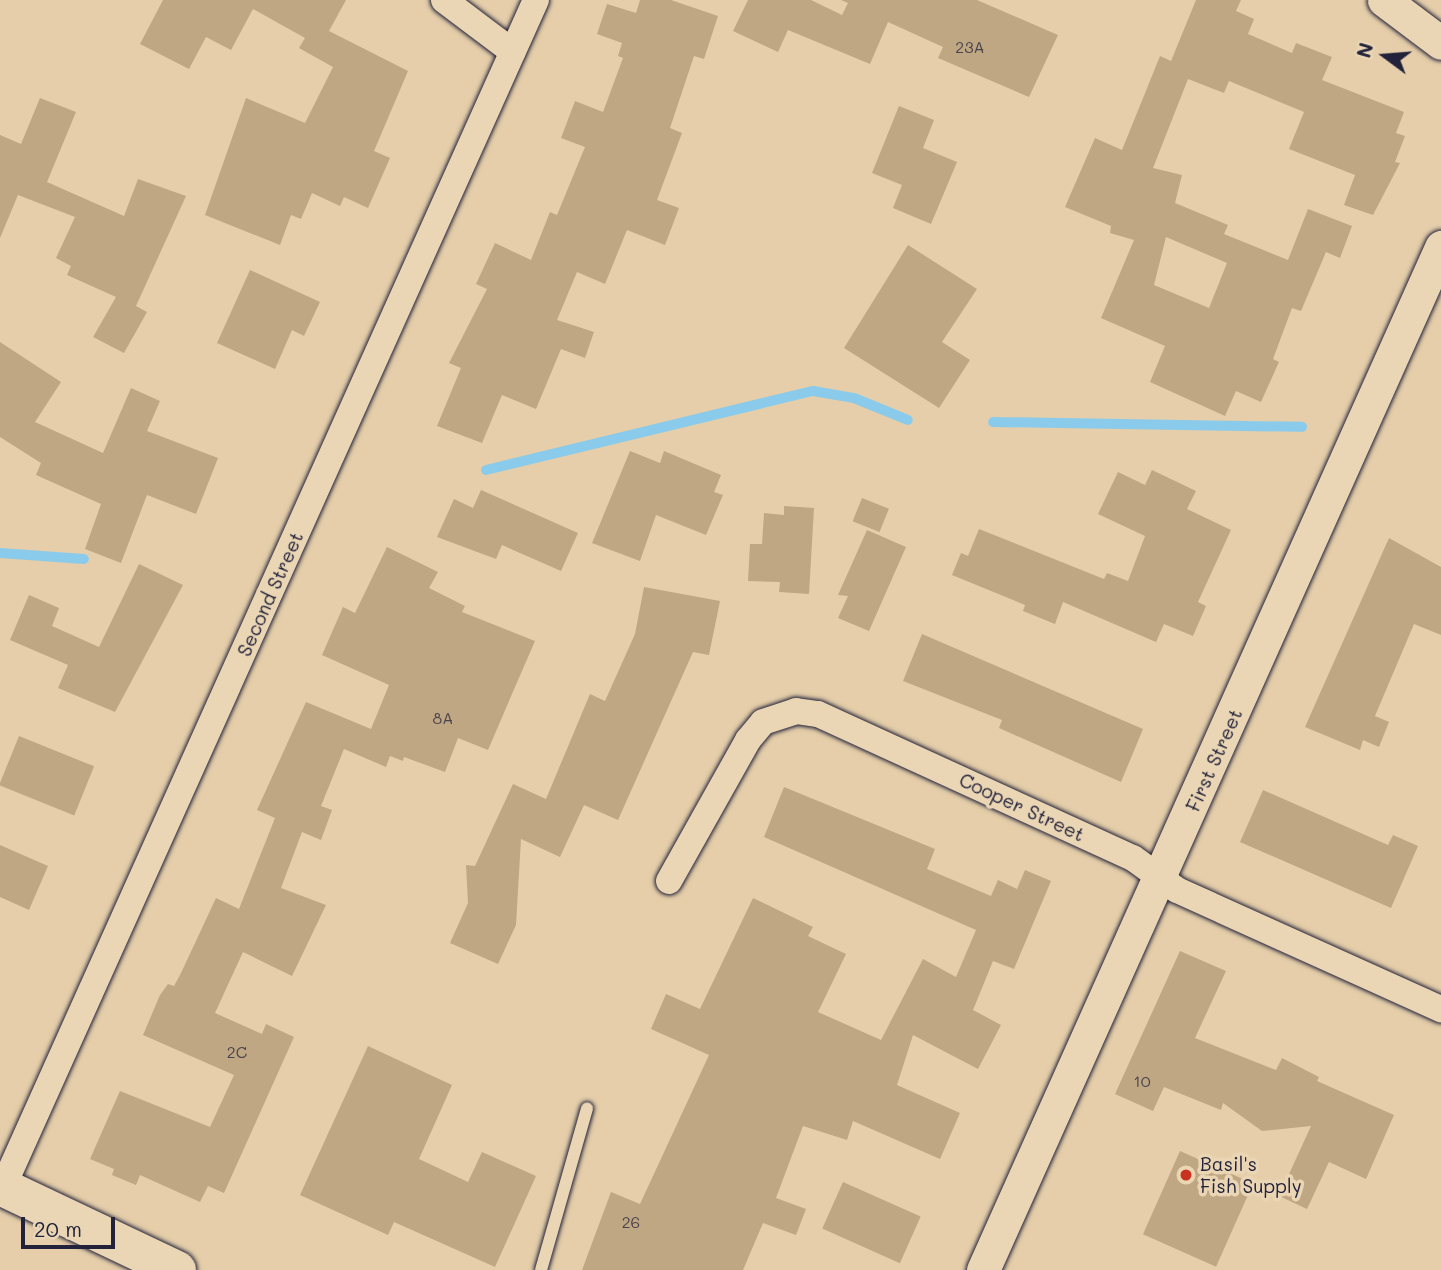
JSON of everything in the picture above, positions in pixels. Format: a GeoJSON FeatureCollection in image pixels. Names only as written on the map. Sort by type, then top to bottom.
{"type":"FeatureCollection","features":[{"type":"Feature","properties":{"kind":"highway"},"geometry":{"type":"LineString","coordinates":[[2,1186],[177,1270]]}},
{"type":"Feature","properties":{"kind":"street"},"geometry":{"type":"LineString","coordinates":[[444,0],[513,52]]}},
{"type":"Feature","properties":{"kind":"street","name":"Second Street"},"geometry":{"type":"LineString","coordinates":[[2,1186],[536,0]]}},
{"type":"Feature","properties":{"kind":"street"},"geometry":{"type":"LineString","coordinates":[[1384,0],[1441,43]]}},
{"type":"Feature","properties":{"kind":"street","name":"First Street"},"geometry":{"type":"LineString","coordinates":[[983,1270],[1161,879],[1441,247]]}},
{"type":"Feature","properties":{"kind":"street","name":"Cooper Street"},"geometry":{"type":"LineString","coordinates":[[669,881],[748,740],[763,722],[796,711],[818,714],[1121,853],[1161,879],[1441,1009]]}},
{"type":"Feature","properties":{"kind":"lane"},"geometry":{"type":"LineString","coordinates":[[541,1270],[587,1108]]}},
{"type":"Feature","properties":{"kind":"building"},"geometry":{"type":"Polygon","coordinates":[[[163,0],[346,0],[329,31],[408,71],[374,151],[390,158],[368,208],[344,197],[340,206],[312,193],[301,219],[291,215],[280,245],[205,215],[246,98],[305,123],[333,67],[299,48],[305,38],[253,9],[231,50],[206,37],[189,69],[140,44],[163,0]]]}},
{"type":"Feature","properties":{"kind":"building"},"geometry":{"type":"Polygon","coordinates":[[[640,0],[671,0],[718,16],[704,59],[694,56],[670,128],[682,133],[657,200],[679,208],[665,245],[627,230],[605,284],[577,272],[557,320],[594,332],[585,358],[561,349],[536,409],[502,395],[482,443],[437,426],[461,368],[449,363],[487,289],[476,284],[495,243],[531,260],[550,212],[557,215],[585,147],[561,138],[575,101],[603,112],[623,58],[618,56],[622,43],[597,34],[607,4],[636,13],[640,0]]]}},
{"type":"Feature","properties":{"kind":"building"},"geometry":{"type":"Polygon","coordinates":[[[748,0],[811,0],[842,15],[848,3],[841,0],[977,0],[1058,35],[1029,97],[938,58],[943,47],[888,22],[870,64],[788,30],[778,52],[733,31],[748,0]]]}},
{"type":"Feature","properties":{"kind":"building"},"geometry":{"type":"Polygon","coordinates":[[[1196,0],[1241,0],[1236,11],[1254,19],[1248,34],[1292,53],[1296,43],[1332,57],[1322,80],[1404,112],[1396,133],[1405,136],[1395,162],[1400,163],[1373,215],[1344,205],[1355,175],[1289,149],[1304,112],[1229,81],[1224,93],[1188,79],[1153,168],[1182,175],[1175,203],[1228,225],[1224,234],[1288,260],[1308,209],[1352,226],[1340,258],[1326,252],[1301,311],[1292,308],[1273,359],[1279,362],[1261,402],[1236,391],[1225,416],[1150,382],[1165,346],[1101,318],[1134,240],[1110,233],[1111,226],[1065,207],[1095,138],[1122,150],[1160,56],[1171,61],[1196,0]],[[1166,237],[1154,285],[1209,308],[1227,263],[1166,237]]]}},
{"type":"Feature","properties":{"kind":"building"},"geometry":{"type":"Polygon","coordinates":[[[40,98],[76,112],[47,182],[124,216],[138,179],[186,196],[136,306],[147,312],[124,353],[93,337],[116,297],[67,275],[71,266],[56,258],[75,217],[18,195],[0,238],[0,135],[21,144],[40,98]]]}},
{"type":"Feature","properties":{"kind":"building"},"geometry":{"type":"Polygon","coordinates":[[[899,106],[934,120],[923,148],[957,162],[931,224],[893,208],[902,185],[872,173],[899,106]]]}},
{"type":"Feature","properties":{"kind":"building"},"geometry":{"type":"Polygon","coordinates":[[[908,245],[977,289],[942,342],[970,360],[939,408],[844,348],[908,245]]]}},
{"type":"Feature","properties":{"kind":"building"},"geometry":{"type":"Polygon","coordinates":[[[250,270],[320,302],[304,336],[292,330],[275,369],[217,343],[250,270]]]}},
{"type":"Feature","properties":{"kind":"building"},"geometry":{"type":"Polygon","coordinates":[[[0,342],[61,382],[35,422],[103,453],[131,388],[160,401],[147,431],[218,458],[196,514],[147,495],[121,563],[85,549],[101,504],[36,475],[41,463],[0,437],[0,342]]]}},
{"type":"Feature","properties":{"kind":"building"},"geometry":{"type":"Polygon","coordinates":[[[630,451],[660,463],[664,451],[721,475],[714,492],[723,495],[706,535],[656,515],[640,561],[592,543],[630,451]]]}},
{"type":"Feature","properties":{"kind":"building"},"geometry":{"type":"Polygon","coordinates":[[[1152,470],[1196,491],[1187,509],[1231,530],[1198,602],[1206,606],[1193,636],[1164,624],[1156,642],[1063,602],[1055,624],[1023,611],[1025,605],[952,575],[961,553],[968,556],[979,529],[1104,579],[1107,573],[1128,581],[1145,536],[1098,514],[1118,472],[1145,485],[1152,470]]]}},
{"type":"Feature","properties":{"kind":"building"},"geometry":{"type":"Polygon","coordinates":[[[481,490],[578,533],[561,571],[502,545],[496,559],[437,537],[454,499],[473,508],[481,490]]]}},
{"type":"Feature","properties":{"kind":"building"},"geometry":{"type":"Polygon","coordinates":[[[862,498],[889,509],[880,532],[853,521],[862,498]]]}},
{"type":"Feature","properties":{"kind":"building"},"geometry":{"type":"Polygon","coordinates":[[[784,506],[814,508],[809,594],[779,592],[780,582],[748,581],[750,544],[762,544],[764,513],[784,515],[784,506]]]}},
{"type":"Feature","properties":{"kind":"building"},"geometry":{"type":"Polygon","coordinates":[[[867,530],[906,547],[869,631],[838,618],[848,596],[838,595],[867,530]]]}},
{"type":"Feature","properties":{"kind":"building"},"geometry":{"type":"Polygon","coordinates":[[[1389,538],[1441,567],[1441,635],[1414,624],[1375,716],[1389,722],[1379,747],[1363,740],[1360,750],[1305,727],[1389,538]]]}},
{"type":"Feature","properties":{"kind":"building"},"geometry":{"type":"Polygon","coordinates":[[[387,547],[438,572],[429,588],[465,606],[462,612],[535,641],[488,750],[458,738],[445,772],[404,757],[403,761],[390,756],[386,767],[344,749],[321,806],[332,810],[321,840],[302,832],[281,888],[326,905],[292,976],[243,952],[215,1013],[262,1034],[266,1024],[294,1037],[224,1193],[208,1186],[200,1202],[140,1175],[136,1185],[112,1175],[114,1169],[90,1159],[120,1091],[210,1127],[234,1075],[143,1035],[160,995],[168,984],[174,986],[181,973],[216,898],[239,909],[275,818],[257,810],[306,702],[371,729],[389,685],[322,655],[343,607],[355,613],[387,547]]]}},
{"type":"Feature","properties":{"kind":"building"},"geometry":{"type":"Polygon","coordinates":[[[139,564],[183,585],[115,712],[58,688],[68,665],[10,640],[29,595],[59,608],[52,626],[99,647],[139,564]]]}},
{"type":"Feature","properties":{"kind":"building"},"geometry":{"type":"Polygon","coordinates":[[[644,587],[720,601],[709,655],[693,652],[618,820],[584,805],[560,857],[521,839],[516,925],[498,964],[450,943],[468,903],[466,865],[475,866],[513,784],[546,799],[590,694],[605,701],[635,634],[644,587]]]}},
{"type":"Feature","properties":{"kind":"building"},"geometry":{"type":"Polygon","coordinates":[[[922,634],[1143,729],[1121,782],[999,728],[1002,720],[903,681],[922,634]]]}},
{"type":"Feature","properties":{"kind":"building"},"geometry":{"type":"Polygon","coordinates":[[[19,736],[94,766],[74,815],[0,785],[19,736]]]}},
{"type":"Feature","properties":{"kind":"building"},"geometry":{"type":"Polygon","coordinates":[[[784,787],[935,849],[927,869],[991,896],[998,880],[1017,889],[1025,870],[1051,881],[1014,969],[993,961],[973,1010],[1001,1025],[978,1069],[913,1035],[897,1085],[960,1113],[940,1159],[853,1121],[847,1140],[803,1126],[776,1198],[806,1209],[796,1235],[763,1223],[743,1270],[582,1270],[611,1192],[640,1204],[709,1055],[651,1029],[666,994],[700,1009],[753,898],[813,927],[808,936],[846,954],[818,1012],[881,1040],[923,959],[956,977],[976,930],[764,837],[784,787]]]}},
{"type":"Feature","properties":{"kind":"building"},"geometry":{"type":"Polygon","coordinates":[[[1263,790],[1388,845],[1393,835],[1418,846],[1391,908],[1240,842],[1263,790]]]}},
{"type":"Feature","properties":{"kind":"building"},"geometry":{"type":"Polygon","coordinates":[[[0,845],[48,866],[29,910],[0,897],[0,845]]]}},
{"type":"Feature","properties":{"kind":"building"},"geometry":{"type":"Polygon","coordinates":[[[1180,951],[1226,971],[1195,1038],[1276,1070],[1282,1058],[1319,1077],[1317,1081],[1394,1115],[1366,1179],[1329,1162],[1307,1209],[1279,1196],[1311,1126],[1262,1131],[1223,1103],[1221,1110],[1164,1087],[1153,1111],[1115,1094],[1180,951]]]}},
{"type":"Feature","properties":{"kind":"building"},"geometry":{"type":"Polygon","coordinates":[[[368,1046],[452,1085],[419,1159],[468,1182],[482,1152],[536,1176],[495,1267],[394,1222],[388,1235],[300,1195],[368,1046]]]}},
{"type":"Feature","properties":{"kind":"building"},"geometry":{"type":"Polygon","coordinates":[[[1180,1151],[1253,1184],[1216,1267],[1143,1234],[1180,1151]]]}},
{"type":"Feature","properties":{"kind":"building"},"geometry":{"type":"Polygon","coordinates":[[[843,1182],[921,1217],[900,1263],[822,1229],[843,1182]]]}},
{"type":"Feature","properties":{"kind":"waterway"},"geometry":{"type":"LineString","coordinates":[[486,470],[813,391],[854,398],[908,420]]}},
{"type":"Feature","properties":{"kind":"waterway"},"geometry":{"type":"LineString","coordinates":[[993,422],[1302,427]]}},
{"type":"Feature","properties":{"kind":"waterway"},"geometry":{"type":"LineString","coordinates":[[0,553],[84,559]]}},
{"type":"Feature","properties":{"kind":"place","name":"Basil's Fish Supply"},"geometry":{"type":"Point","coordinates":[1186,1175]}}]}
